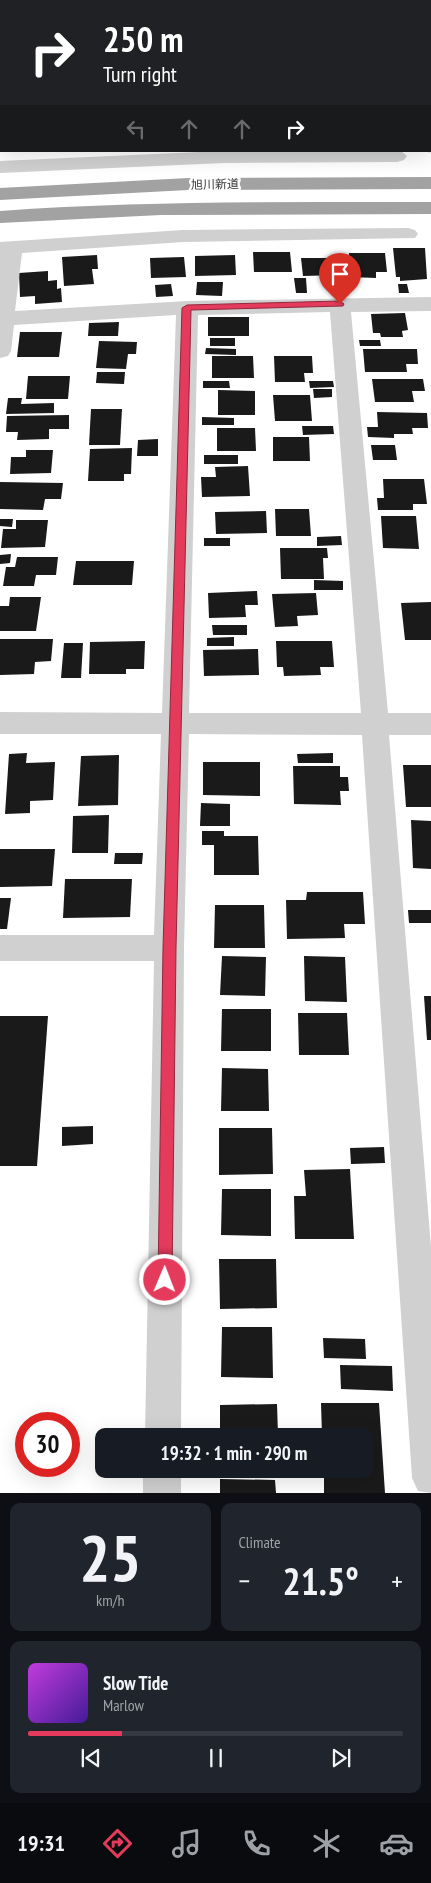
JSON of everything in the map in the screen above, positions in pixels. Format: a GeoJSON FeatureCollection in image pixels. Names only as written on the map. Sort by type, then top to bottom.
{"type":"FeatureCollection","features":[{"type":"Feature","properties":{"kind":"highway","name":"旭川新道"},"geometry":{"type":"LineString","coordinates":[[0,194],[106,187],[431,183]]}},
{"type":"Feature","properties":{"kind":"highway","name":"旭川新道"},"geometry":{"type":"LineString","coordinates":[[0,217],[105,210],[431,208]]}},
{"type":"Feature","properties":{"kind":"street"},"geometry":{"type":"LineString","coordinates":[[0,167],[224,157],[397,156]]}},
{"type":"Feature","properties":{"kind":"street"},"geometry":{"type":"LineString","coordinates":[[106,161],[106,187]]}},
{"type":"Feature","properties":{"kind":"street"},"geometry":{"type":"LineString","coordinates":[[311,234],[312,208]]}},
{"type":"Feature","properties":{"kind":"street"},"geometry":{"type":"LineString","coordinates":[[0,351],[4,319],[6,247],[184,236],[408,234]]}},
{"type":"Feature","properties":{"kind":"street"},"geometry":{"type":"LineString","coordinates":[[340,304],[375,724],[431,1478]]}},
{"type":"Feature","properties":{"kind":"street"},"geometry":{"type":"LineString","coordinates":[[4,319],[187,308],[431,304]]}},
{"type":"Feature","properties":{"kind":"street"},"geometry":{"type":"LineString","coordinates":[[163,1428],[169,948],[187,308]]}},
{"type":"Feature","properties":{"kind":"street"},"geometry":{"type":"LineString","coordinates":[[0,723],[431,724]]}},
{"type":"Feature","properties":{"kind":"street"},"geometry":{"type":"LineString","coordinates":[[0,948],[169,948]]}},
{"type":"Feature","properties":{"kind":"street"},"geometry":{"type":"LineString","coordinates":[[162,1478],[162,1493]]}},
{"type":"Feature","properties":{"kind":"building"},"geometry":{"type":"Polygon","coordinates":[[[393,248],[425,248],[427,279],[400,281],[400,277],[396,277],[393,248]]]}},
{"type":"Feature","properties":{"kind":"building"},"geometry":{"type":"Polygon","coordinates":[[[253,252],[290,252],[292,272],[254,272],[253,252]]]}},
{"type":"Feature","properties":{"kind":"building"},"geometry":{"type":"Polygon","coordinates":[[[349,253],[385,253],[387,272],[376,272],[376,278],[351,277],[349,253]]]}},
{"type":"Feature","properties":{"kind":"building"},"geometry":{"type":"Polygon","coordinates":[[[97,255],[98,269],[92,269],[94,284],[64,286],[62,257],[97,255]]]}},
{"type":"Feature","properties":{"kind":"building"},"geometry":{"type":"Polygon","coordinates":[[[235,255],[236,275],[195,276],[195,256],[235,255]]]}},
{"type":"Feature","properties":{"kind":"building"},"geometry":{"type":"Polygon","coordinates":[[[184,257],[186,277],[151,278],[150,258],[184,257]]]}},
{"type":"Feature","properties":{"kind":"building"},"geometry":{"type":"Polygon","coordinates":[[[301,258],[336,258],[338,275],[303,276],[301,258]]]}},
{"type":"Feature","properties":{"kind":"building"},"geometry":{"type":"Polygon","coordinates":[[[48,271],[48,281],[57,280],[57,289],[61,288],[62,302],[35,304],[35,296],[20,297],[19,273],[48,271]]]}},
{"type":"Feature","properties":{"kind":"building"},"geometry":{"type":"Polygon","coordinates":[[[294,278],[306,278],[307,293],[296,293],[294,278]]]}},
{"type":"Feature","properties":{"kind":"building"},"geometry":{"type":"Polygon","coordinates":[[[197,282],[223,282],[222,296],[196,295],[197,282]]]}},
{"type":"Feature","properties":{"kind":"building"},"geometry":{"type":"Polygon","coordinates":[[[171,284],[173,296],[156,297],[155,285],[171,284]]]}},
{"type":"Feature","properties":{"kind":"building"},"geometry":{"type":"Polygon","coordinates":[[[398,284],[407,284],[409,293],[399,293],[398,284]]]}},
{"type":"Feature","properties":{"kind":"building"},"geometry":{"type":"Polygon","coordinates":[[[405,313],[408,330],[402,331],[403,337],[381,337],[380,333],[373,333],[371,314],[405,313]]]}},
{"type":"Feature","properties":{"kind":"building"},"geometry":{"type":"Polygon","coordinates":[[[208,317],[249,317],[249,336],[208,336],[208,317]]]}},
{"type":"Feature","properties":{"kind":"building"},"geometry":{"type":"Polygon","coordinates":[[[119,322],[118,336],[88,336],[89,323],[119,322]]]}},
{"type":"Feature","properties":{"kind":"building"},"geometry":{"type":"Polygon","coordinates":[[[20,332],[62,332],[59,357],[17,357],[20,332]]]}},
{"type":"Feature","properties":{"kind":"building"},"geometry":{"type":"Polygon","coordinates":[[[210,338],[235,338],[235,346],[210,346],[210,338]]]}},
{"type":"Feature","properties":{"kind":"building"},"geometry":{"type":"Polygon","coordinates":[[[359,340],[380,340],[381,346],[360,346],[359,340]]]}},
{"type":"Feature","properties":{"kind":"building"},"geometry":{"type":"Polygon","coordinates":[[[99,341],[137,342],[136,354],[128,354],[126,369],[96,368],[99,341]]]}},
{"type":"Feature","properties":{"kind":"building"},"geometry":{"type":"Polygon","coordinates":[[[206,348],[236,349],[236,355],[205,354],[206,348]]]}},
{"type":"Feature","properties":{"kind":"building"},"geometry":{"type":"Polygon","coordinates":[[[363,349],[417,349],[418,364],[406,364],[407,372],[365,372],[363,349]]]}},
{"type":"Feature","properties":{"kind":"building"},"geometry":{"type":"Polygon","coordinates":[[[212,356],[253,356],[254,378],[212,378],[212,356]]]}},
{"type":"Feature","properties":{"kind":"building"},"geometry":{"type":"Polygon","coordinates":[[[274,356],[312,356],[313,373],[304,373],[305,382],[275,382],[274,356]]]}},
{"type":"Feature","properties":{"kind":"building"},"geometry":{"type":"Polygon","coordinates":[[[97,372],[125,372],[124,384],[96,383],[97,372]]]}},
{"type":"Feature","properties":{"kind":"building"},"geometry":{"type":"Polygon","coordinates":[[[28,376],[70,376],[68,399],[26,399],[28,376]]]}},
{"type":"Feature","properties":{"kind":"building"},"geometry":{"type":"Polygon","coordinates":[[[372,379],[423,379],[425,391],[412,391],[414,402],[375,402],[372,379]]]}},
{"type":"Feature","properties":{"kind":"building"},"geometry":{"type":"Polygon","coordinates":[[[203,381],[229,381],[230,388],[203,388],[203,381]]]}},
{"type":"Feature","properties":{"kind":"building"},"geometry":{"type":"Polygon","coordinates":[[[309,381],[333,381],[334,387],[310,388],[309,381]]]}},
{"type":"Feature","properties":{"kind":"building"},"geometry":{"type":"Polygon","coordinates":[[[313,389],[332,389],[332,397],[314,398],[313,389]]]}},
{"type":"Feature","properties":{"kind":"building"},"geometry":{"type":"Polygon","coordinates":[[[218,390],[255,391],[255,415],[218,415],[218,390]]]}},
{"type":"Feature","properties":{"kind":"building"},"geometry":{"type":"Polygon","coordinates":[[[273,395],[310,395],[312,421],[275,421],[273,395]]]}},
{"type":"Feature","properties":{"kind":"building"},"geometry":{"type":"Polygon","coordinates":[[[8,398],[22,398],[21,404],[54,403],[54,413],[6,414],[8,398]]]}},
{"type":"Feature","properties":{"kind":"building"},"geometry":{"type":"Polygon","coordinates":[[[91,409],[122,409],[120,445],[89,445],[91,409]]]}},
{"type":"Feature","properties":{"kind":"building"},"geometry":{"type":"Polygon","coordinates":[[[377,412],[427,413],[428,428],[412,428],[413,434],[394,434],[394,438],[368,437],[367,427],[378,427],[377,412]]]}},
{"type":"Feature","properties":{"kind":"building"},"geometry":{"type":"Polygon","coordinates":[[[69,415],[69,429],[49,429],[49,439],[17,440],[18,432],[6,432],[7,416],[69,415]]]}},
{"type":"Feature","properties":{"kind":"building"},"geometry":{"type":"Polygon","coordinates":[[[202,417],[234,418],[234,425],[202,425],[202,417]]]}},
{"type":"Feature","properties":{"kind":"building"},"geometry":{"type":"Polygon","coordinates":[[[302,426],[333,426],[334,434],[303,435],[302,426]]]}},
{"type":"Feature","properties":{"kind":"building"},"geometry":{"type":"Polygon","coordinates":[[[217,428],[255,428],[256,451],[217,451],[217,428]]]}},
{"type":"Feature","properties":{"kind":"building"},"geometry":{"type":"Polygon","coordinates":[[[273,437],[309,437],[310,461],[273,461],[273,437]]]}},
{"type":"Feature","properties":{"kind":"building"},"geometry":{"type":"Polygon","coordinates":[[[158,439],[158,456],[137,456],[138,440],[158,439]]]}},
{"type":"Feature","properties":{"kind":"building"},"geometry":{"type":"Polygon","coordinates":[[[371,445],[395,445],[397,460],[373,460],[371,445]]]}},
{"type":"Feature","properties":{"kind":"building"},"geometry":{"type":"Polygon","coordinates":[[[132,448],[131,474],[124,474],[124,481],[88,481],[90,449],[132,448]]]}},
{"type":"Feature","properties":{"kind":"building"},"geometry":{"type":"Polygon","coordinates":[[[26,450],[53,450],[51,473],[10,474],[11,457],[26,457],[26,450]]]}},
{"type":"Feature","properties":{"kind":"building"},"geometry":{"type":"Polygon","coordinates":[[[204,455],[238,455],[238,464],[204,464],[204,455]]]}},
{"type":"Feature","properties":{"kind":"building"},"geometry":{"type":"Polygon","coordinates":[[[248,466],[250,496],[202,497],[201,477],[216,477],[215,467],[248,466]]]}},
{"type":"Feature","properties":{"kind":"building"},"geometry":{"type":"Polygon","coordinates":[[[383,479],[424,479],[427,504],[413,504],[413,510],[378,510],[377,498],[384,498],[383,479]]]}},
{"type":"Feature","properties":{"kind":"building"},"geometry":{"type":"Polygon","coordinates":[[[0,482],[63,483],[61,499],[45,499],[43,510],[0,509],[0,482]]]}},
{"type":"Feature","properties":{"kind":"building"},"geometry":{"type":"Polygon","coordinates":[[[275,509],[309,509],[311,536],[276,536],[275,509]]]}},
{"type":"Feature","properties":{"kind":"building"},"geometry":{"type":"Polygon","coordinates":[[[266,511],[267,533],[216,534],[215,512],[266,511]]]}},
{"type":"Feature","properties":{"kind":"building"},"geometry":{"type":"Polygon","coordinates":[[[381,516],[416,516],[419,549],[383,548],[381,516]]]}},
{"type":"Feature","properties":{"kind":"building"},"geometry":{"type":"Polygon","coordinates":[[[0,519],[13,519],[12,527],[0,526],[0,519]]]}},
{"type":"Feature","properties":{"kind":"building"},"geometry":{"type":"Polygon","coordinates":[[[16,520],[48,520],[45,547],[1,548],[3,529],[16,529],[16,520]]]}},
{"type":"Feature","properties":{"kind":"building"},"geometry":{"type":"Polygon","coordinates":[[[341,536],[342,545],[317,546],[317,537],[341,536]]]}},
{"type":"Feature","properties":{"kind":"building"},"geometry":{"type":"Polygon","coordinates":[[[204,538],[230,538],[230,546],[204,546],[204,538]]]}},
{"type":"Feature","properties":{"kind":"building"},"geometry":{"type":"Polygon","coordinates":[[[280,548],[327,548],[328,558],[323,558],[324,579],[281,579],[280,548]]]}},
{"type":"Feature","properties":{"kind":"building"},"geometry":{"type":"Polygon","coordinates":[[[11,554],[10,563],[0,564],[0,555],[11,554]]]}},
{"type":"Feature","properties":{"kind":"building"},"geometry":{"type":"Polygon","coordinates":[[[17,557],[58,557],[56,575],[36,575],[34,586],[3,586],[6,567],[15,567],[17,557]]]}},
{"type":"Feature","properties":{"kind":"building"},"geometry":{"type":"Polygon","coordinates":[[[76,561],[134,561],[132,585],[73,585],[76,561]]]}},
{"type":"Feature","properties":{"kind":"building"},"geometry":{"type":"Polygon","coordinates":[[[314,580],[343,581],[343,590],[314,590],[314,580]]]}},
{"type":"Feature","properties":{"kind":"building"},"geometry":{"type":"Polygon","coordinates":[[[257,591],[258,605],[245,605],[246,617],[209,618],[208,593],[257,591]]]}},
{"type":"Feature","properties":{"kind":"building"},"geometry":{"type":"Polygon","coordinates":[[[316,593],[318,615],[297,616],[298,626],[275,627],[272,594],[316,593]]]}},
{"type":"Feature","properties":{"kind":"building"},"geometry":{"type":"Polygon","coordinates":[[[10,597],[41,597],[36,631],[0,631],[0,606],[9,606],[10,597]]]}},
{"type":"Feature","properties":{"kind":"building"},"geometry":{"type":"Polygon","coordinates":[[[431,602],[431,640],[405,640],[401,603],[431,602]]]}},
{"type":"Feature","properties":{"kind":"building"},"geometry":{"type":"Polygon","coordinates":[[[212,625],[247,625],[247,635],[213,635],[212,625]]]}},
{"type":"Feature","properties":{"kind":"building"},"geometry":{"type":"Polygon","coordinates":[[[234,637],[234,646],[207,646],[207,638],[234,637]]]}},
{"type":"Feature","properties":{"kind":"building"},"geometry":{"type":"Polygon","coordinates":[[[0,639],[53,639],[51,661],[35,662],[34,674],[0,675],[0,639]]]}},
{"type":"Feature","properties":{"kind":"building"},"geometry":{"type":"Polygon","coordinates":[[[145,641],[144,669],[126,669],[126,674],[89,674],[90,642],[145,641]]]}},
{"type":"Feature","properties":{"kind":"building"},"geometry":{"type":"Polygon","coordinates":[[[276,641],[332,641],[334,667],[320,667],[321,675],[284,676],[283,667],[277,667],[276,641]]]}},
{"type":"Feature","properties":{"kind":"building"},"geometry":{"type":"Polygon","coordinates":[[[64,643],[83,643],[81,678],[61,678],[64,643]]]}},
{"type":"Feature","properties":{"kind":"building"},"geometry":{"type":"Polygon","coordinates":[[[258,649],[259,675],[204,676],[203,650],[258,649]]]}},
{"type":"Feature","properties":{"kind":"building"},"geometry":{"type":"Polygon","coordinates":[[[27,753],[26,763],[55,762],[53,800],[30,801],[30,813],[5,814],[9,754],[27,753]]]}},
{"type":"Feature","properties":{"kind":"building"},"geometry":{"type":"Polygon","coordinates":[[[333,753],[333,763],[298,763],[297,754],[333,753]]]}},
{"type":"Feature","properties":{"kind":"building"},"geometry":{"type":"Polygon","coordinates":[[[119,755],[118,805],[78,806],[81,756],[119,755]]]}},
{"type":"Feature","properties":{"kind":"building"},"geometry":{"type":"Polygon","coordinates":[[[203,762],[260,762],[260,796],[203,795],[203,762]]]}},
{"type":"Feature","properties":{"kind":"building"},"geometry":{"type":"Polygon","coordinates":[[[403,765],[431,765],[431,807],[406,807],[403,765]]]}},
{"type":"Feature","properties":{"kind":"building"},"geometry":{"type":"Polygon","coordinates":[[[293,766],[340,766],[340,777],[348,777],[349,791],[340,791],[341,805],[294,804],[293,766]]]}},
{"type":"Feature","properties":{"kind":"building"},"geometry":{"type":"Polygon","coordinates":[[[201,803],[230,804],[230,826],[200,826],[201,803]]]}},
{"type":"Feature","properties":{"kind":"building"},"geometry":{"type":"Polygon","coordinates":[[[109,815],[108,853],[72,853],[73,816],[109,815]]]}},
{"type":"Feature","properties":{"kind":"building"},"geometry":{"type":"Polygon","coordinates":[[[411,820],[431,821],[431,869],[413,868],[411,820]]]}},
{"type":"Feature","properties":{"kind":"building"},"geometry":{"type":"Polygon","coordinates":[[[202,831],[224,831],[224,836],[258,836],[259,875],[214,875],[214,845],[202,845],[202,831]]]}},
{"type":"Feature","properties":{"kind":"building"},"geometry":{"type":"Polygon","coordinates":[[[0,849],[55,849],[52,886],[0,887],[0,849]]]}},
{"type":"Feature","properties":{"kind":"building"},"geometry":{"type":"Polygon","coordinates":[[[115,853],[143,853],[142,864],[114,864],[115,853]]]}},
{"type":"Feature","properties":{"kind":"building"},"geometry":{"type":"Polygon","coordinates":[[[65,879],[132,879],[130,917],[63,918],[65,879]]]}},
{"type":"Feature","properties":{"kind":"building"},"geometry":{"type":"Polygon","coordinates":[[[307,892],[363,892],[365,924],[344,924],[345,938],[287,939],[286,900],[306,900],[307,892]]]}},
{"type":"Feature","properties":{"kind":"building"},"geometry":{"type":"Polygon","coordinates":[[[0,898],[11,898],[7,929],[0,929],[0,898]]]}},
{"type":"Feature","properties":{"kind":"building"},"geometry":{"type":"Polygon","coordinates":[[[215,905],[264,905],[265,948],[214,948],[215,905]]]}},
{"type":"Feature","properties":{"kind":"building"},"geometry":{"type":"Polygon","coordinates":[[[408,910],[431,910],[431,923],[409,923],[408,910]]]}},
{"type":"Feature","properties":{"kind":"building"},"geometry":{"type":"Polygon","coordinates":[[[222,956],[266,957],[265,996],[220,995],[222,956]]]}},
{"type":"Feature","properties":{"kind":"building"},"geometry":{"type":"Polygon","coordinates":[[[304,956],[345,957],[347,1002],[305,1001],[304,956]]]}},
{"type":"Feature","properties":{"kind":"building"},"geometry":{"type":"Polygon","coordinates":[[[424,996],[431,996],[431,1040],[427,1040],[424,996]]]}},
{"type":"Feature","properties":{"kind":"building"},"geometry":{"type":"Polygon","coordinates":[[[222,1009],[271,1009],[271,1051],[221,1051],[222,1009]]]}},
{"type":"Feature","properties":{"kind":"building"},"geometry":{"type":"Polygon","coordinates":[[[298,1013],[347,1013],[349,1055],[299,1055],[298,1013]]]}},
{"type":"Feature","properties":{"kind":"building"},"geometry":{"type":"Polygon","coordinates":[[[0,1016],[48,1016],[37,1166],[0,1166],[0,1016]]]}},
{"type":"Feature","properties":{"kind":"building"},"geometry":{"type":"Polygon","coordinates":[[[222,1068],[268,1069],[269,1111],[221,1111],[222,1068]]]}},
{"type":"Feature","properties":{"kind":"building"},"geometry":{"type":"Polygon","coordinates":[[[93,1126],[93,1144],[62,1146],[62,1127],[93,1126]]]}},
{"type":"Feature","properties":{"kind":"building"},"geometry":{"type":"Polygon","coordinates":[[[219,1128],[272,1128],[273,1174],[219,1175],[219,1128]]]}},
{"type":"Feature","properties":{"kind":"building"},"geometry":{"type":"Polygon","coordinates":[[[384,1147],[385,1163],[351,1164],[350,1148],[384,1147]]]}},
{"type":"Feature","properties":{"kind":"building"},"geometry":{"type":"Polygon","coordinates":[[[350,1169],[354,1239],[295,1239],[294,1196],[306,1196],[304,1170],[350,1169]]]}},
{"type":"Feature","properties":{"kind":"building"},"geometry":{"type":"Polygon","coordinates":[[[222,1189],[271,1189],[271,1236],[221,1235],[222,1189]]]}},
{"type":"Feature","properties":{"kind":"building"},"geometry":{"type":"Polygon","coordinates":[[[219,1259],[276,1259],[277,1308],[220,1309],[219,1259]]]}},
{"type":"Feature","properties":{"kind":"building"},"geometry":{"type":"Polygon","coordinates":[[[222,1327],[272,1327],[273,1378],[221,1377],[222,1327]]]}},
{"type":"Feature","properties":{"kind":"building"},"geometry":{"type":"Polygon","coordinates":[[[323,1338],[365,1339],[366,1359],[324,1358],[323,1338]]]}},
{"type":"Feature","properties":{"kind":"building"},"geometry":{"type":"Polygon","coordinates":[[[340,1365],[392,1366],[393,1391],[341,1389],[340,1365]]]}},
{"type":"Feature","properties":{"kind":"building"},"geometry":{"type":"Polygon","coordinates":[[[321,1403],[379,1403],[385,1493],[324,1493],[324,1478],[373,1478],[373,1428],[322,1428],[321,1403]]]}},
{"type":"Feature","properties":{"kind":"building"},"geometry":{"type":"Polygon","coordinates":[[[277,1404],[278,1428],[220,1428],[220,1405],[277,1404]]]}},
{"type":"Feature","properties":{"kind":"building"},"geometry":{"type":"Polygon","coordinates":[[[220,1479],[275,1480],[276,1493],[220,1493],[220,1479]]]}},
{"type":"Feature","properties":{"kind":"route"},"geometry":{"type":"LineString","coordinates":[[165,1280],[169,948],[187,308],[340,304]]}}]}
